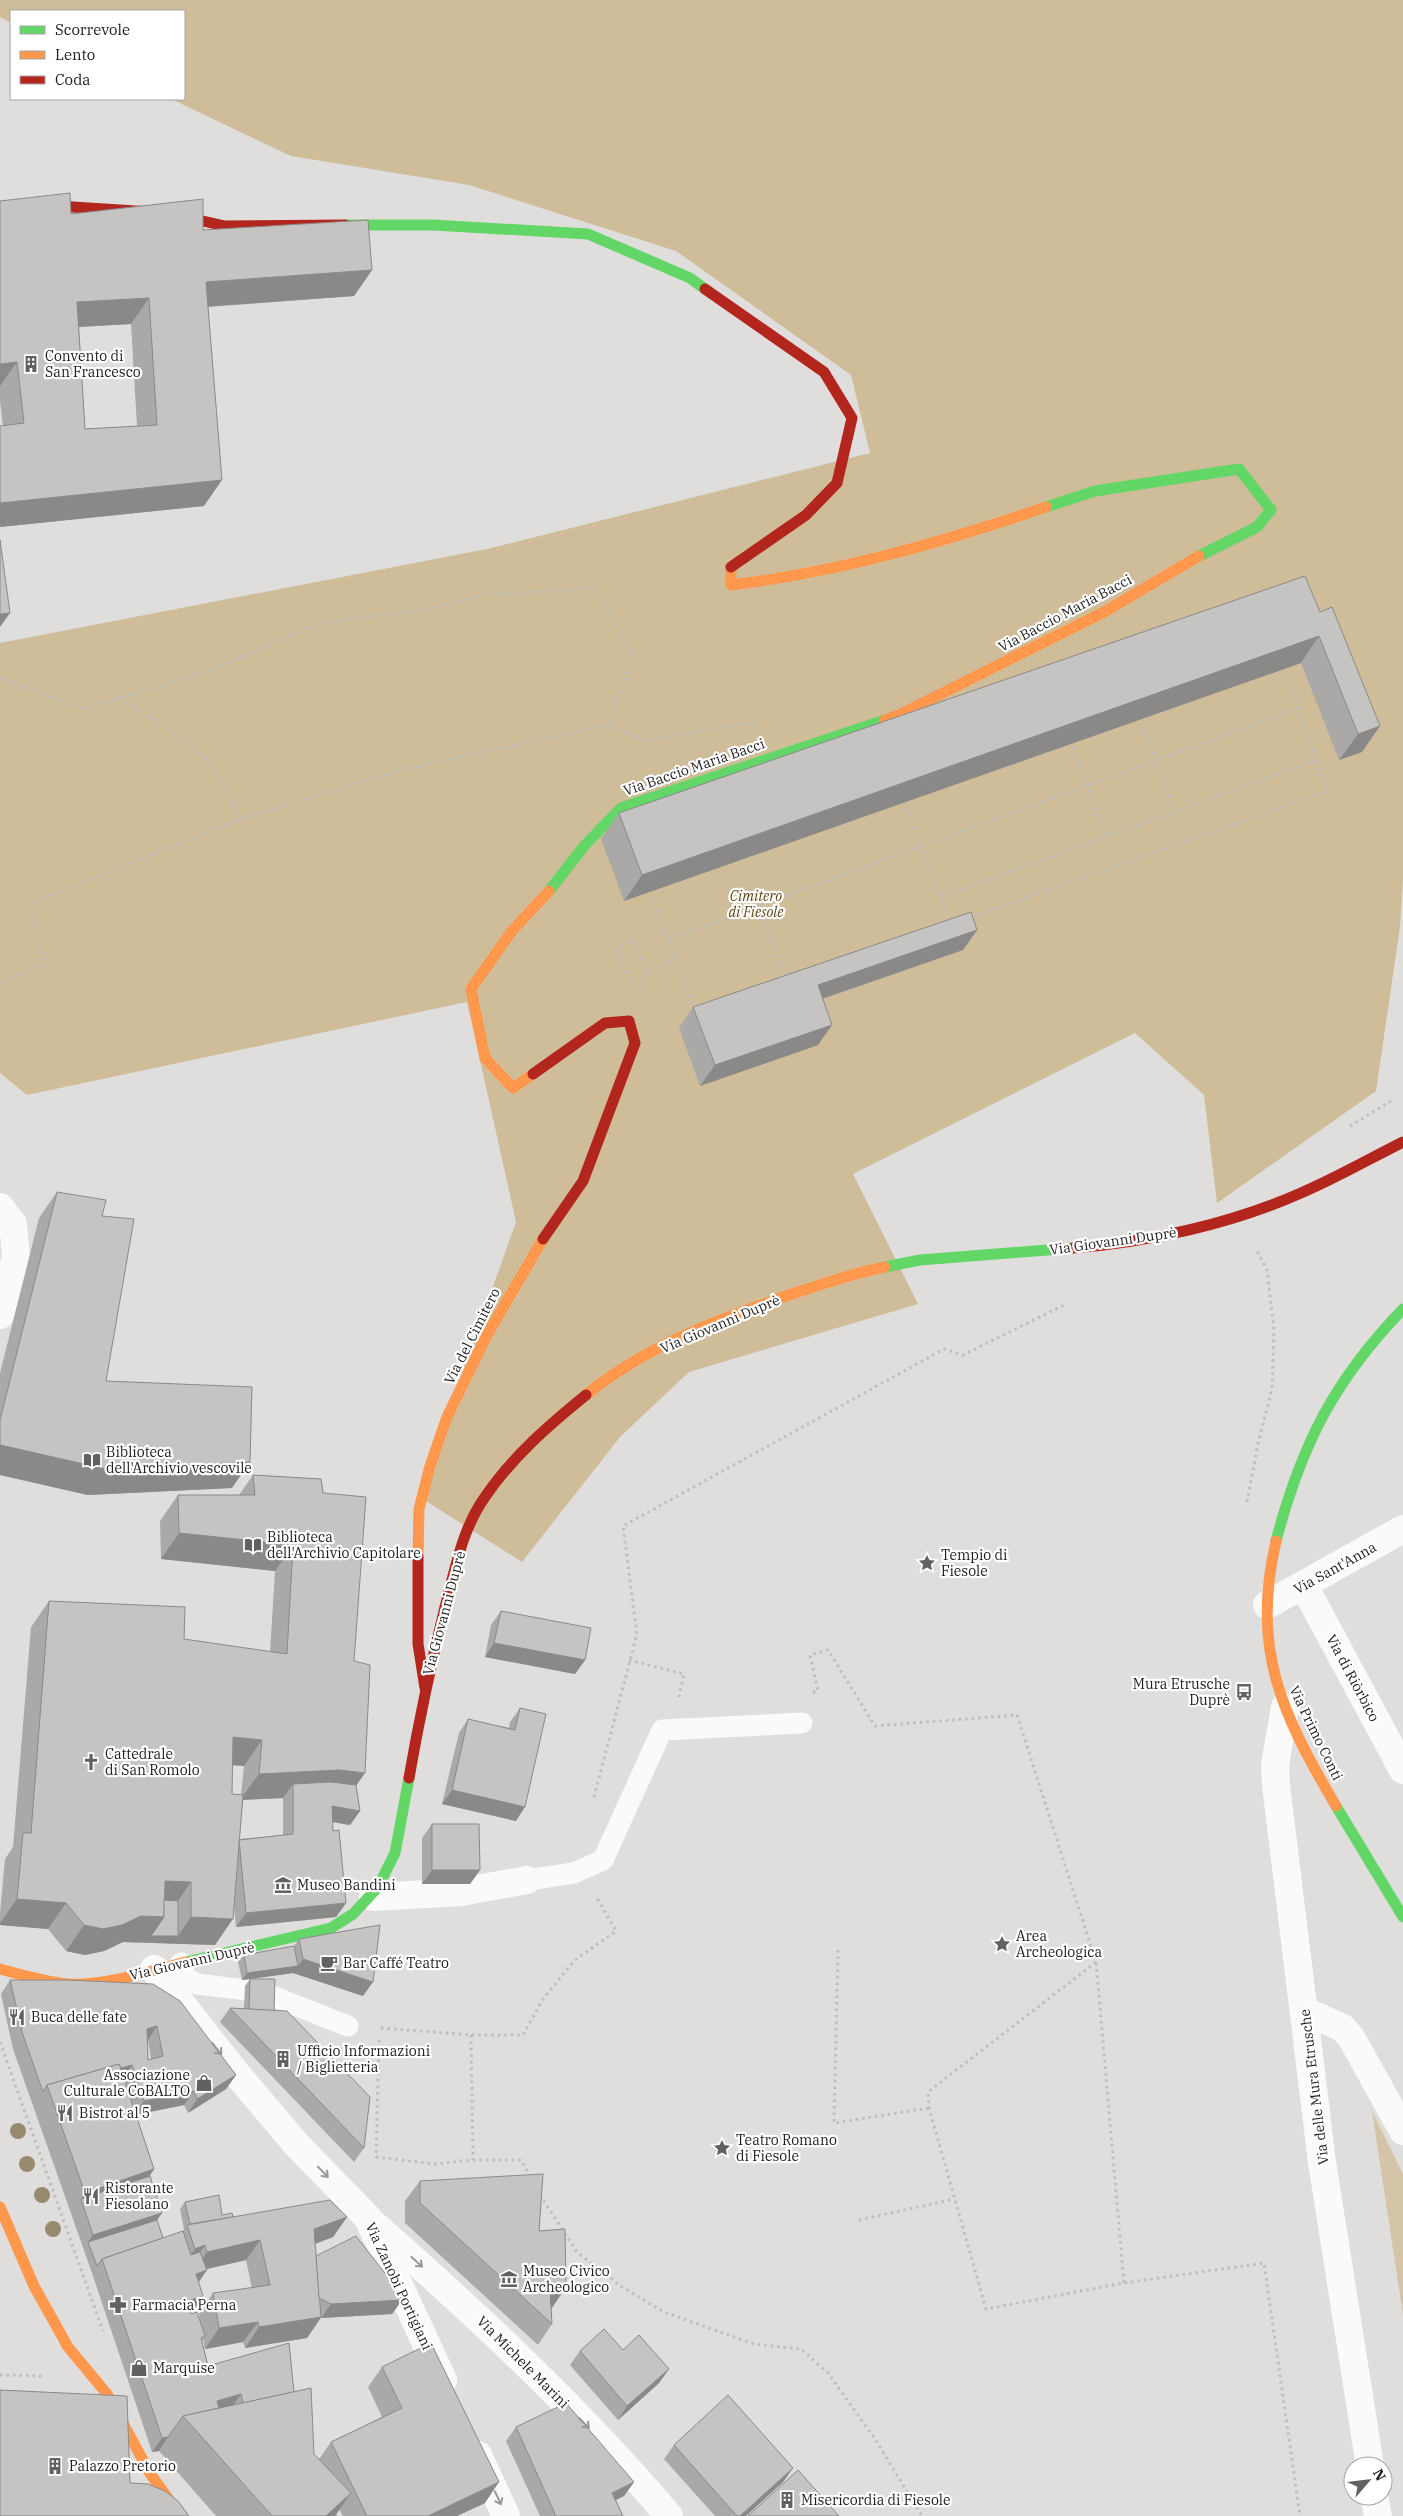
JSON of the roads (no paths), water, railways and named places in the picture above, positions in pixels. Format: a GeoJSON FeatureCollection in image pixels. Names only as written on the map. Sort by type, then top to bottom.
{"type":"FeatureCollection","features":[{"type":"Feature","properties":{"kind":"street","name":"Via Baccio Maria Bacci"},"geometry":{"type":"LineString","coordinates":[[0,211],[57,206],[167,212],[225,226],[433,226],[588,234],[690,278],[824,372],[852,418],[837,483],[806,515],[731,565],[731,585],[774,580],[856,564],[966,534],[1095,491],[1239,469],[1271,510],[1257,527],[1214,547],[1106,611],[899,715],[621,808],[585,845],[564,874],[512,931],[471,989],[485,1058],[514,1088],[605,1022],[629,1021]]}},
{"type":"Feature","properties":{"kind":"street","name":"Via del Cimitero"},"geometry":{"type":"LineString","coordinates":[[424,1688],[418,1644],[418,1539],[419,1509],[430,1466],[447,1417],[486,1335],[536,1249],[583,1181],[635,1043],[629,1021]]}},
{"type":"Feature","properties":{"kind":"street","name":"Via Giovanni Duprè"},"geometry":{"type":"LineString","coordinates":[[0,1969],[45,1981],[69,1984],[128,1976],[331,1928],[345,1921],[373,1897],[388,1871],[395,1853],[424,1688],[459,1552],[484,1498],[506,1470],[546,1428],[577,1401],[622,1368],[692,1333],[756,1306],[873,1269],[920,1260],[1100,1246],[1165,1234],[1238,1217],[1302,1193],[1403,1142]]}},
{"type":"Feature","properties":{"kind":"street"},"geometry":{"type":"LineString","coordinates":[[0,1207],[13,1224],[16,1257],[0,1314]]}},
{"type":"Feature","properties":{"kind":"street","name":"Via Primo Conti"},"geometry":{"type":"LineString","coordinates":[[1403,1309],[1352,1368],[1318,1423],[1284,1506],[1270,1565],[1267,1605],[1270,1658],[1285,1707],[1305,1751],[1362,1851],[1403,1917]]}},
{"type":"Feature","properties":{"kind":"street","name":"Via Sant'Anna"},"geometry":{"type":"LineString","coordinates":[[1267,1605],[1403,1529]]}},
{"type":"Feature","properties":{"kind":"street","name":"Via di Riòrbico"},"geometry":{"type":"LineString","coordinates":[[1304,1586],[1403,1770]]}},
{"type":"Feature","properties":{"kind":"street","name":"Via delle Mura Etrusche"},"geometry":{"type":"LineString","coordinates":[[1285,1707],[1275,1765],[1276,1785],[1322,2162],[1368,2456]]}},
{"type":"Feature","properties":{"kind":"street"},"geometry":{"type":"LineString","coordinates":[[373,1897],[461,1892],[527,1880]]}},
{"type":"Feature","properties":{"kind":"street","name":"Via Zanobi Portigiani"},"geometry":{"type":"LineString","coordinates":[[154,1970],[236,2073],[290,2136],[368,2218],[452,2398]]}},
{"type":"Feature","properties":{"kind":"street"},"geometry":{"type":"LineString","coordinates":[[1305,2011],[1343,2028],[1352,2039],[1403,2131]]}},
{"type":"Feature","properties":{"kind":"street"},"geometry":{"type":"LineString","coordinates":[[0,2206],[34,2286],[68,2347],[107,2394],[151,2475],[181,2516]]}},
{"type":"Feature","properties":{"kind":"street","name":"Via Michele Marini"},"geometry":{"type":"LineString","coordinates":[[368,2218],[489,2327],[624,2463],[669,2516]]}},
{"type":"Feature","properties":{"kind":"street"},"geometry":{"type":"LineString","coordinates":[[468,2435],[506,2516]]}},
{"type":"Feature","properties":{"kind":"lane"},"geometry":{"type":"LineString","coordinates":[[527,1880],[574,1873],[603,1860],[662,1730],[688,1727],[802,1723]]}},
{"type":"Feature","properties":{"kind":"lane"},"geometry":{"type":"LineString","coordinates":[[180,1963],[186,1978],[197,1984],[262,1992],[348,2026]]}},
{"type":"Feature","properties":{"kind":"place","name":"Convento di San Francesco"},"geometry":{"type":"Point","coordinates":[31,364]}},
{"type":"Feature","properties":{"kind":"place","name":"Biblioteca dell'Archivio vescovile"},"geometry":{"type":"Point","coordinates":[92,1460]}},
{"type":"Feature","properties":{"kind":"place","name":"Biblioteca dell'Archivio Capitolare"},"geometry":{"type":"Point","coordinates":[253,1545]}},
{"type":"Feature","properties":{"kind":"place","name":"Tempio di Fiesole"},"geometry":{"type":"Point","coordinates":[927,1563]}},
{"type":"Feature","properties":{"kind":"place","name":"Mura Etrusche Duprè"},"geometry":{"type":"Point","coordinates":[1244,1692]}},
{"type":"Feature","properties":{"kind":"place","name":"Cattedrale di San Romolo"},"geometry":{"type":"Point","coordinates":[91,1762]}},
{"type":"Feature","properties":{"kind":"place","name":"Museo Bandini"},"geometry":{"type":"Point","coordinates":[283,1885]}},
{"type":"Feature","properties":{"kind":"place","name":"Area Archeologica"},"geometry":{"type":"Point","coordinates":[1002,1944]}},
{"type":"Feature","properties":{"kind":"place","name":"Bar Caffé Teatro"},"geometry":{"type":"Point","coordinates":[329,1963]}},
{"type":"Feature","properties":{"kind":"place","name":"Buca delle fate"},"geometry":{"type":"Point","coordinates":[17,2017]}},
{"type":"Feature","properties":{"kind":"place","name":"Ufficio Informazioni / Biglietteria"},"geometry":{"type":"Point","coordinates":[283,2059]}},
{"type":"Feature","properties":{"kind":"place","name":"Associazione Culturale CoBALTO"},"geometry":{"type":"Point","coordinates":[204,2083]}},
{"type":"Feature","properties":{"kind":"place","name":"Bistrot al 5"},"geometry":{"type":"Point","coordinates":[65,2113]}},
{"type":"Feature","properties":{"kind":"place","name":"Teatro Romano di Fiesole"},"geometry":{"type":"Point","coordinates":[722,2148]}},
{"type":"Feature","properties":{"kind":"place","name":"Ristorante Fiesolano"},"geometry":{"type":"Point","coordinates":[91,2196]}},
{"type":"Feature","properties":{"kind":"place","name":"Museo Civico Archeologico"},"geometry":{"type":"Point","coordinates":[509,2279]}},
{"type":"Feature","properties":{"kind":"place","name":"Farmacia Perna"},"geometry":{"type":"Point","coordinates":[118,2305]}},
{"type":"Feature","properties":{"kind":"place","name":"Marquise"},"geometry":{"type":"Point","coordinates":[139,2368]}},
{"type":"Feature","properties":{"kind":"place","name":"Palazzo Pretorio"},"geometry":{"type":"Point","coordinates":[55,2466]}},
{"type":"Feature","properties":{"kind":"place","name":"Misericordia di Fiesole"},"geometry":{"type":"Point","coordinates":[787,2500]}},
{"type":"Feature","properties":{"kind":"park label","name":"Cimitero di Fiesole"},"geometry":{"type":"Point","coordinates":[756,904]}}]}
